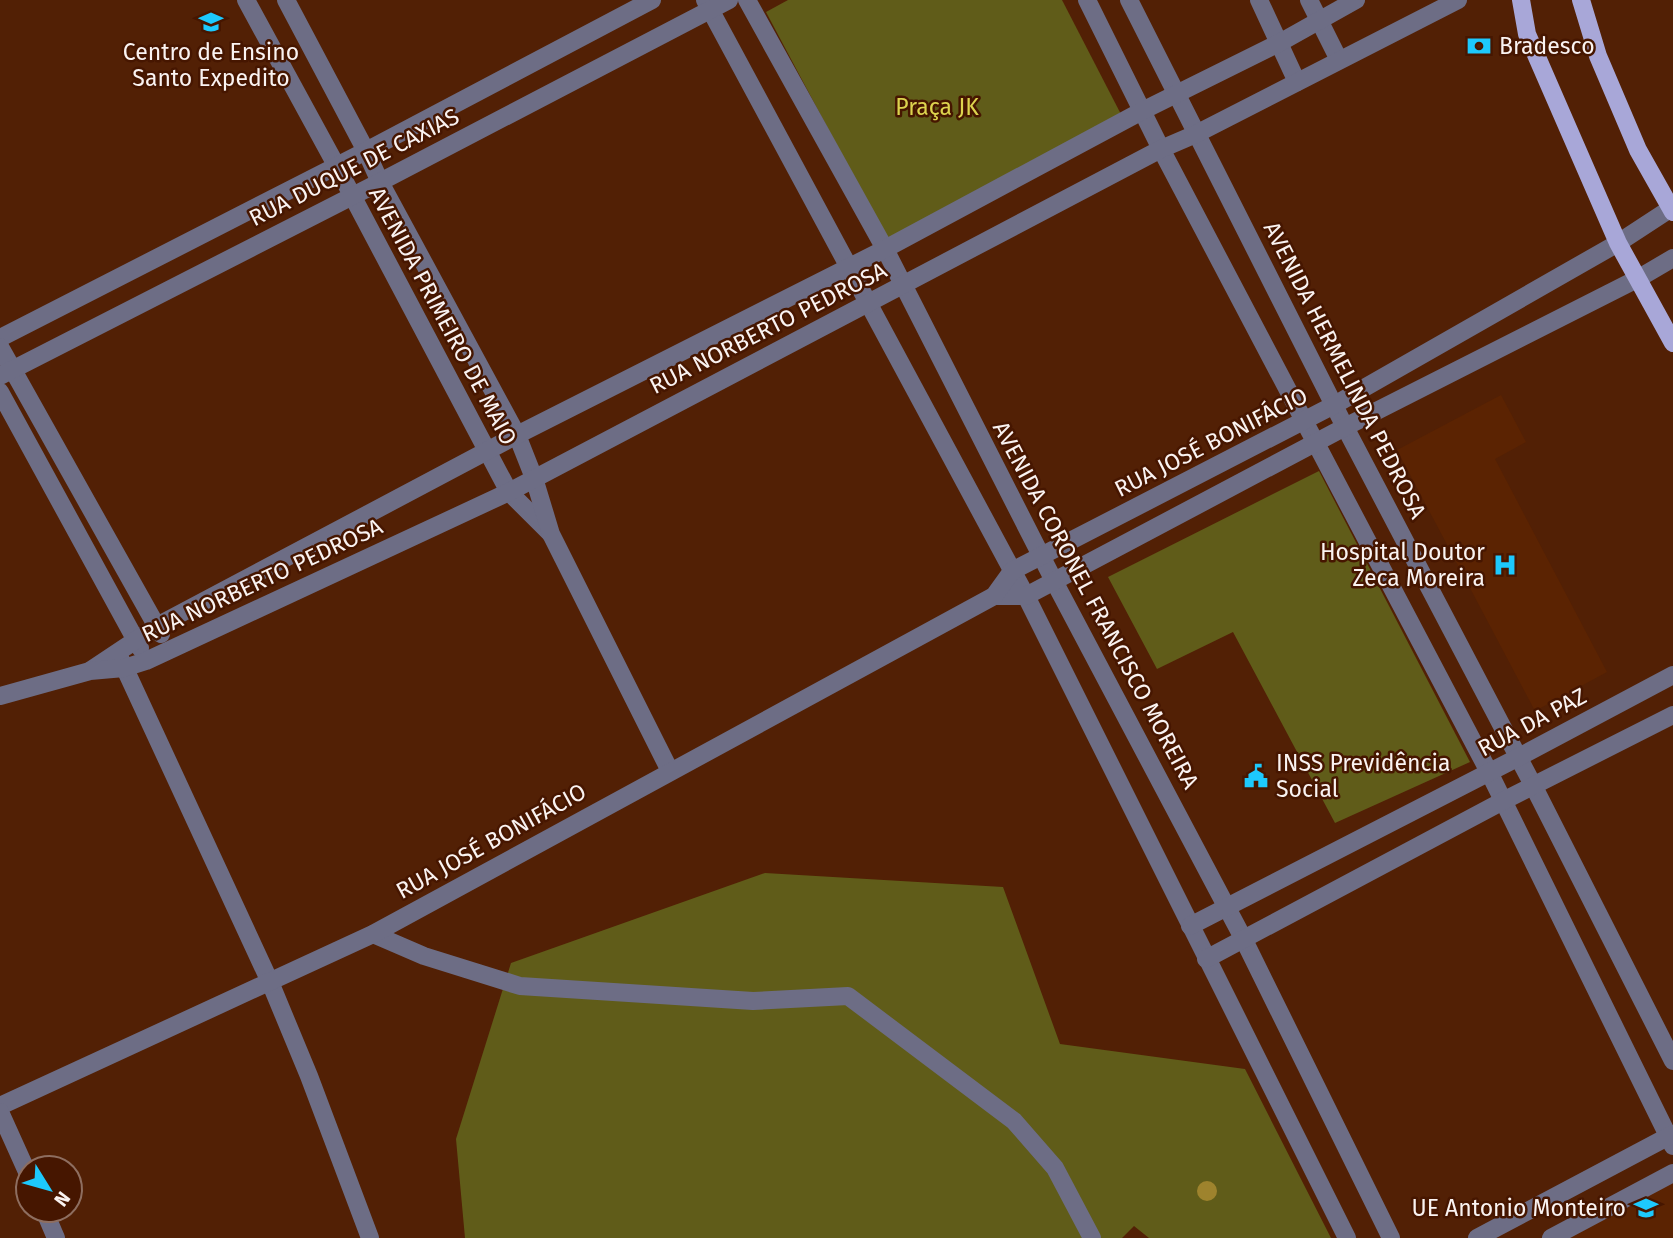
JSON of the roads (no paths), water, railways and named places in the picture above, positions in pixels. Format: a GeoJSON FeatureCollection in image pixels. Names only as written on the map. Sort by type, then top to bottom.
{"type":"FeatureCollection","features":[{"type":"Feature","properties":{"kind":"main road"},"geometry":{"type":"LineString","coordinates":[[1521,0],[1527,34],[1618,243],[1673,343]]}},
{"type":"Feature","properties":{"kind":"main road"},"geometry":{"type":"LineString","coordinates":[[1581,0],[1598,56],[1637,150],[1672,209]]}},
{"type":"Feature","properties":{"kind":"street","name":"AVENIDA PRIMEIRO DE MAIO"},"geometry":{"type":"LineString","coordinates":[[246,0],[509,492],[551,534]]}},
{"type":"Feature","properties":{"kind":"street","name":"AVENIDA PRIMEIRO DE MAIO"},"geometry":{"type":"LineString","coordinates":[[286,0],[380,182],[517,435],[534,478],[551,534],[670,771]]}},
{"type":"Feature","properties":{"kind":"street","name":"RUA DUQUE DE CAXIAS"},"geometry":{"type":"LineString","coordinates":[[0,338],[366,151],[652,0]]}},
{"type":"Feature","properties":{"kind":"street","name":"RUA DUQUE DE CAXIAS"},"geometry":{"type":"LineString","coordinates":[[6,373],[380,182],[707,5],[729,0]]}},
{"type":"Feature","properties":{"kind":"street","name":"AVENIDA CORONEL FRANCISCO MOREIRA"},"geometry":{"type":"LineString","coordinates":[[747,0],[885,249],[1041,557],[1243,938],[1391,1238]]}},
{"type":"Feature","properties":{"kind":"street"},"geometry":{"type":"LineString","coordinates":[[1087,0],[1161,149],[1489,772],[1671,1139],[1477,1238]]}},
{"type":"Feature","properties":{"kind":"street","name":"AVENIDA HERMELINDA PEDROSA"},"geometry":{"type":"LineString","coordinates":[[1129,0],[1336,404],[1345,427],[1534,787],[1673,1061]]}},
{"type":"Feature","properties":{"kind":"street"},"geometry":{"type":"LineString","coordinates":[[1259,0],[1297,82]]}},
{"type":"Feature","properties":{"kind":"street"},"geometry":{"type":"LineString","coordinates":[[1309,0],[1339,60]]}},
{"type":"Feature","properties":{"kind":"street","name":"RUA NORBERTO PEDROSA"},"geometry":{"type":"LineString","coordinates":[[120,660],[136,639],[157,626],[517,435],[885,249],[1356,0]]}},
{"type":"Feature","properties":{"kind":"street","name":"RUA NORBERTO PEDROSA"},"geometry":{"type":"LineString","coordinates":[[0,696],[120,660],[146,661],[509,492],[1161,149],[1196,134],[1453,1]]}},
{"type":"Feature","properties":{"kind":"street"},"geometry":{"type":"LineString","coordinates":[[707,5],[1026,596],[1347,1238]]}},
{"type":"Feature","properties":{"kind":"street","name":"RUA JOSÉ BONIFÁCIO"},"geometry":{"type":"LineString","coordinates":[[0,1106],[373,934],[994,596],[1012,571],[1336,404],[1618,243],[1672,209]]}},
{"type":"Feature","properties":{"kind":"street","name":"RUA JOSÉ BONIFÁCIO"},"geometry":{"type":"LineString","coordinates":[[994,596],[1026,596],[1673,258]]}},
{"type":"Feature","properties":{"kind":"street"},"geometry":{"type":"LineString","coordinates":[[0,347],[6,373],[157,626],[168,650]]}},
{"type":"Feature","properties":{"kind":"street"},"geometry":{"type":"LineString","coordinates":[[0,393],[146,661]]}},
{"type":"Feature","properties":{"kind":"street"},"geometry":{"type":"LineString","coordinates":[[120,660],[270,982],[309,1076],[370,1238]]}},
{"type":"Feature","properties":{"kind":"street","name":"RUA DA PAZ"},"geometry":{"type":"LineString","coordinates":[[1190,926],[1673,675]]}},
{"type":"Feature","properties":{"kind":"street"},"geometry":{"type":"LineString","coordinates":[[1206,959],[1503,801],[1673,715]]}},
{"type":"Feature","properties":{"kind":"street"},"geometry":{"type":"LineString","coordinates":[[373,934],[424,956],[520,986],[753,1001],[848,996],[1014,1121],[1055,1168],[1092,1238]]}},
{"type":"Feature","properties":{"kind":"street"},"geometry":{"type":"LineString","coordinates":[[0,1112],[19,1154]]}},
{"type":"Feature","properties":{"kind":"street"},"geometry":{"type":"LineString","coordinates":[[1551,1238],[1673,1173]]}},
{"type":"Feature","properties":{"kind":"place","name":"Centro de Ensino Santo Expedito"},"geometry":{"type":"Point","coordinates":[211,22]}},
{"type":"Feature","properties":{"kind":"place","name":"Bradesco"},"geometry":{"type":"Point","coordinates":[1479,46]}},
{"type":"Feature","properties":{"kind":"place","name":"Hospital Doutor Zeca Moreira"},"geometry":{"type":"Point","coordinates":[1505,565]}},
{"type":"Feature","properties":{"kind":"place","name":"INSS Previdência Social"},"geometry":{"type":"Point","coordinates":[1256,776]}},
{"type":"Feature","properties":{"kind":"place","name":"UE Antonio Monteiro"},"geometry":{"type":"Point","coordinates":[1646,1208]}},
{"type":"Feature","properties":{"kind":"park label","name":"Praça JK"},"geometry":{"type":"Point","coordinates":[937,107]}}]}
